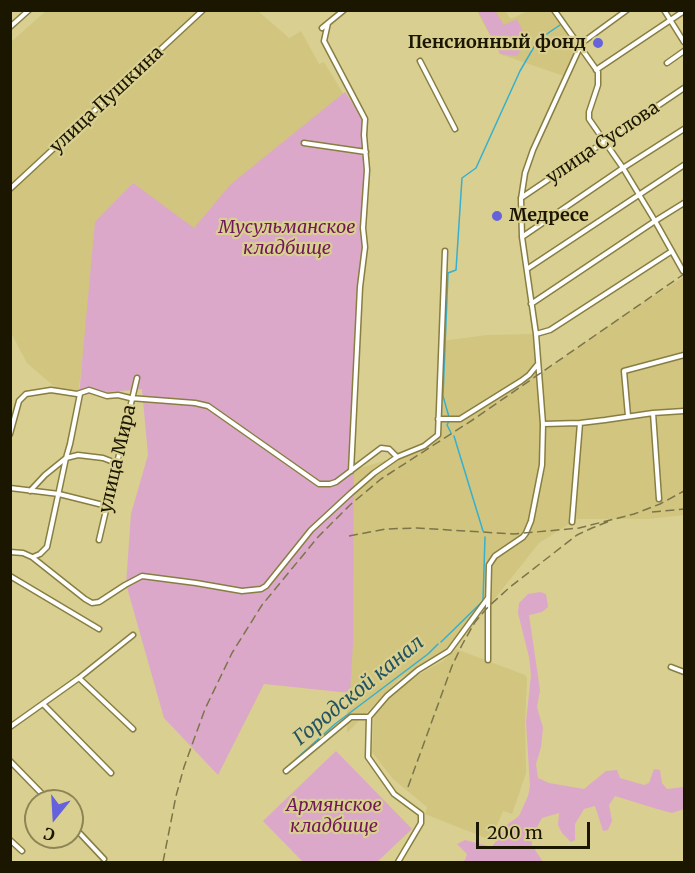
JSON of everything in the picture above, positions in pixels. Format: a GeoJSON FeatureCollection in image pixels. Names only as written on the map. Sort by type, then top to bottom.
{"type":"FeatureCollection","features":[{"type":"Feature","properties":{"kind":"street"},"geometry":{"type":"LineString","coordinates":[[10,27],[29,10]]}},
{"type":"Feature","properties":{"kind":"street","name":"улица Пушкина"},"geometry":{"type":"LineString","coordinates":[[10,189],[203,10]]}},
{"type":"Feature","properties":{"kind":"street"},"geometry":{"type":"LineString","coordinates":[[322,28],[344,10]]}},
{"type":"Feature","properties":{"kind":"street"},"geometry":{"type":"LineString","coordinates":[[554,10],[597,71],[598,85],[588,115],[589,119],[623,168],[683,272]]}},
{"type":"Feature","properties":{"kind":"street"},"geometry":{"type":"LineString","coordinates":[[488,660],[489,565],[495,555],[526,533],[531,521],[542,465],[543,424],[536,334],[522,237],[521,198],[525,173],[580,46],[627,10]]}},
{"type":"Feature","properties":{"kind":"street"},"geometry":{"type":"LineString","coordinates":[[664,10],[684,42]]}},
{"type":"Feature","properties":{"kind":"street"},"geometry":{"type":"LineString","coordinates":[[597,71],[684,11]]}},
{"type":"Feature","properties":{"kind":"street"},"geometry":{"type":"LineString","coordinates":[[328,23],[324,41],[365,119],[367,170],[363,228],[365,247],[360,287],[351,471]]}},
{"type":"Feature","properties":{"kind":"street"},"geometry":{"type":"LineString","coordinates":[[667,63],[684,51]]}},
{"type":"Feature","properties":{"kind":"street"},"geometry":{"type":"LineString","coordinates":[[420,61],[454,129]]}},
{"type":"Feature","properties":{"kind":"street","name":"улица Суслова"},"geometry":{"type":"LineString","coordinates":[[521,198],[684,88]]}},
{"type":"Feature","properties":{"kind":"street"},"geometry":{"type":"LineString","coordinates":[[522,237],[684,129]]}},
{"type":"Feature","properties":{"kind":"street"},"geometry":{"type":"LineString","coordinates":[[304,142],[366,152]]}},
{"type":"Feature","properties":{"kind":"street"},"geometry":{"type":"LineString","coordinates":[[527,268],[684,165]]}},
{"type":"Feature","properties":{"kind":"street"},"geometry":{"type":"LineString","coordinates":[[531,304],[684,203]]}},
{"type":"Feature","properties":{"kind":"street"},"geometry":{"type":"LineString","coordinates":[[10,552],[23,553],[32,557],[92,603],[99,602],[137,578],[148,576],[242,591],[261,590],[311,530],[374,473],[397,457],[424,446],[438,435],[445,251]]}},
{"type":"Feature","properties":{"kind":"street"},"geometry":{"type":"LineString","coordinates":[[536,334],[550,330],[672,251]]}},
{"type":"Feature","properties":{"kind":"street"},"geometry":{"type":"LineString","coordinates":[[628,416],[624,370],[684,355]]}},
{"type":"Feature","properties":{"kind":"street"},"geometry":{"type":"LineString","coordinates":[[438,419],[460,419],[522,381],[538,364]]}},
{"type":"Feature","properties":{"kind":"street","name":"улица Мира"},"geometry":{"type":"LineString","coordinates":[[99,540],[137,378]]}},
{"type":"Feature","properties":{"kind":"street"},"geometry":{"type":"LineString","coordinates":[[10,434],[19,401],[26,394],[51,390],[80,394],[89,390],[102,396],[118,395],[195,404],[213,409],[319,484],[336,482],[381,448],[389,449],[397,457]]}},
{"type":"Feature","properties":{"kind":"street"},"geometry":{"type":"LineString","coordinates":[[32,557],[40,554],[46,547],[80,394]]}},
{"type":"Feature","properties":{"kind":"street"},"geometry":{"type":"LineString","coordinates":[[543,424],[580,423],[684,411]]}},
{"type":"Feature","properties":{"kind":"street"},"geometry":{"type":"LineString","coordinates":[[653,413],[659,499]]}},
{"type":"Feature","properties":{"kind":"street"},"geometry":{"type":"LineString","coordinates":[[572,522],[580,423]]}},
{"type":"Feature","properties":{"kind":"street"},"geometry":{"type":"LineString","coordinates":[[70,444],[78,455]]}},
{"type":"Feature","properties":{"kind":"street"},"geometry":{"type":"LineString","coordinates":[[30,491],[66,458],[78,455],[113,460],[117,463]]}},
{"type":"Feature","properties":{"kind":"street"},"geometry":{"type":"LineString","coordinates":[[10,488],[59,494],[107,507]]}},
{"type":"Feature","properties":{"kind":"street"},"geometry":{"type":"LineString","coordinates":[[10,576],[99,628]]}},
{"type":"Feature","properties":{"kind":"street"},"geometry":{"type":"LineString","coordinates":[[398,862],[421,823],[421,814],[394,794],[368,757],[369,717],[387,696],[418,670],[449,651],[488,598]]}},
{"type":"Feature","properties":{"kind":"street"},"geometry":{"type":"LineString","coordinates":[[10,727],[79,678],[133,635]]}},
{"type":"Feature","properties":{"kind":"street"},"geometry":{"type":"LineString","coordinates":[[671,667],[684,672]]}},
{"type":"Feature","properties":{"kind":"street"},"geometry":{"type":"LineString","coordinates":[[79,678],[133,729]]}},
{"type":"Feature","properties":{"kind":"street"},"geometry":{"type":"LineString","coordinates":[[43,704],[111,773]]}},
{"type":"Feature","properties":{"kind":"street"},"geometry":{"type":"LineString","coordinates":[[286,771],[351,717],[369,717]]}},
{"type":"Feature","properties":{"kind":"street"},"geometry":{"type":"LineString","coordinates":[[10,761],[37,789]]}},
{"type":"Feature","properties":{"kind":"street"},"geometry":{"type":"LineString","coordinates":[[84,838],[104,859]]}},
{"type":"Feature","properties":{"kind":"street"},"geometry":{"type":"LineString","coordinates":[[10,840],[22,851]]}},
{"type":"Feature","properties":{"kind":"shaded area"},"geometry":{"type":"Polygon","coordinates":[[[47,10],[185,10],[188,13],[193,10],[258,11],[289,38],[283,42],[301,31],[319,64],[324,62],[344,95],[197,233],[101,225],[78,394],[56,388],[27,363],[11,333],[11,42],[47,10]]]}},
{"type":"Feature","properties":{"kind":"shaded area"},"geometry":{"type":"Polygon","coordinates":[[[477,11],[505,11],[511,19],[528,11],[552,11],[577,47],[564,76],[500,54],[477,11]]]}},
{"type":"Feature","properties":{"kind":"shaded area"},"geometry":{"type":"Polygon","coordinates":[[[684,277],[684,515],[648,519],[577,519],[539,543],[461,641],[399,679],[347,733],[347,472],[397,457],[437,435],[442,341],[487,335],[536,334],[541,374],[622,316],[684,277]]]}},
{"type":"Feature","properties":{"kind":"shaded area"},"geometry":{"type":"Polygon","coordinates":[[[456,649],[525,675],[527,678],[526,773],[512,814],[503,811],[491,840],[425,814],[427,807],[393,779],[372,752],[374,712],[402,684],[443,661],[456,649]]]}},
{"type":"Feature","properties":{"kind":"green space"},"geometry":{"type":"Polygon","coordinates":[[[478,11],[495,11],[504,25],[517,19],[527,41],[517,56],[500,54],[478,11]]]}},
{"type":"Feature","properties":{"kind":"green space","name":"Мусульманское кладбище"},"geometry":{"type":"Polygon","coordinates":[[[345,92],[368,126],[354,408],[353,644],[350,693],[264,684],[218,775],[164,718],[126,584],[131,514],[148,455],[142,389],[79,395],[95,222],[133,183],[194,228],[231,184],[345,92]]]}},
{"type":"Feature","properties":{"kind":"green space"},"geometry":{"type":"Polygon","coordinates":[[[540,592],[546,594],[548,607],[542,612],[529,615],[540,690],[537,707],[543,728],[536,764],[538,778],[549,783],[584,789],[606,771],[617,770],[620,778],[644,785],[649,783],[654,769],[660,770],[662,783],[667,789],[684,787],[684,809],[672,813],[615,796],[609,805],[612,821],[608,830],[603,831],[595,806],[584,809],[575,824],[575,840],[571,842],[558,825],[559,813],[542,818],[532,836],[532,845],[543,862],[462,862],[467,854],[457,844],[465,840],[492,847],[508,824],[519,816],[528,796],[530,786],[526,722],[531,675],[518,613],[519,603],[528,594],[540,592]]]}},
{"type":"Feature","properties":{"kind":"green space","name":"Армянское кладбище"},"geometry":{"type":"Polygon","coordinates":[[[336,751],[412,829],[377,862],[303,862],[263,821],[336,751]]]}},
{"type":"Feature","properties":{"kind":"waterway","name":"Городской канал"},"geometry":{"type":"LineString","coordinates":[[557,10],[565,21]]}},
{"type":"Feature","properties":{"kind":"waterway","name":"Городской канал"},"geometry":{"type":"LineString","coordinates":[[449,417],[443,396],[448,273],[456,270],[462,178],[476,168],[520,71],[538,40],[560,25]]}},
{"type":"Feature","properties":{"kind":"waterway","name":"Городской канал"},"geometry":{"type":"LineString","coordinates":[[449,421],[447,425],[451,433]]}},
{"type":"Feature","properties":{"kind":"waterway","name":"Городской канал"},"geometry":{"type":"LineString","coordinates":[[454,436],[483,531]]}},
{"type":"Feature","properties":{"kind":"waterway","name":"Городской канал"},"geometry":{"type":"LineString","coordinates":[[441,642],[483,601],[485,537]]}},
{"type":"Feature","properties":{"kind":"waterway","name":"Городской канал"},"geometry":{"type":"LineString","coordinates":[[296,759],[335,724],[438,644]]}},
{"type":"Feature","properties":{"kind":"railway"},"geometry":{"type":"LineString","coordinates":[[163,862],[176,796],[205,709],[232,653],[262,605],[318,537],[350,505],[381,479],[474,419],[684,274]]}},
{"type":"Feature","properties":{"kind":"railway"},"geometry":{"type":"LineString","coordinates":[[349,536],[386,529],[417,528],[514,534],[579,528],[634,514],[684,491]]}},
{"type":"Feature","properties":{"kind":"railway"},"geometry":{"type":"LineString","coordinates":[[652,512],[684,509]]}},
{"type":"Feature","properties":{"kind":"railway"},"geometry":{"type":"LineString","coordinates":[[408,787],[452,666],[475,622],[510,587],[577,535],[610,521]]}},
{"type":"Feature","properties":{"kind":"place","name":"Пенсионный фонд"},"geometry":{"type":"Point","coordinates":[598,43]}},
{"type":"Feature","properties":{"kind":"place","name":"Медресе"},"geometry":{"type":"Point","coordinates":[497,216]}}]}
